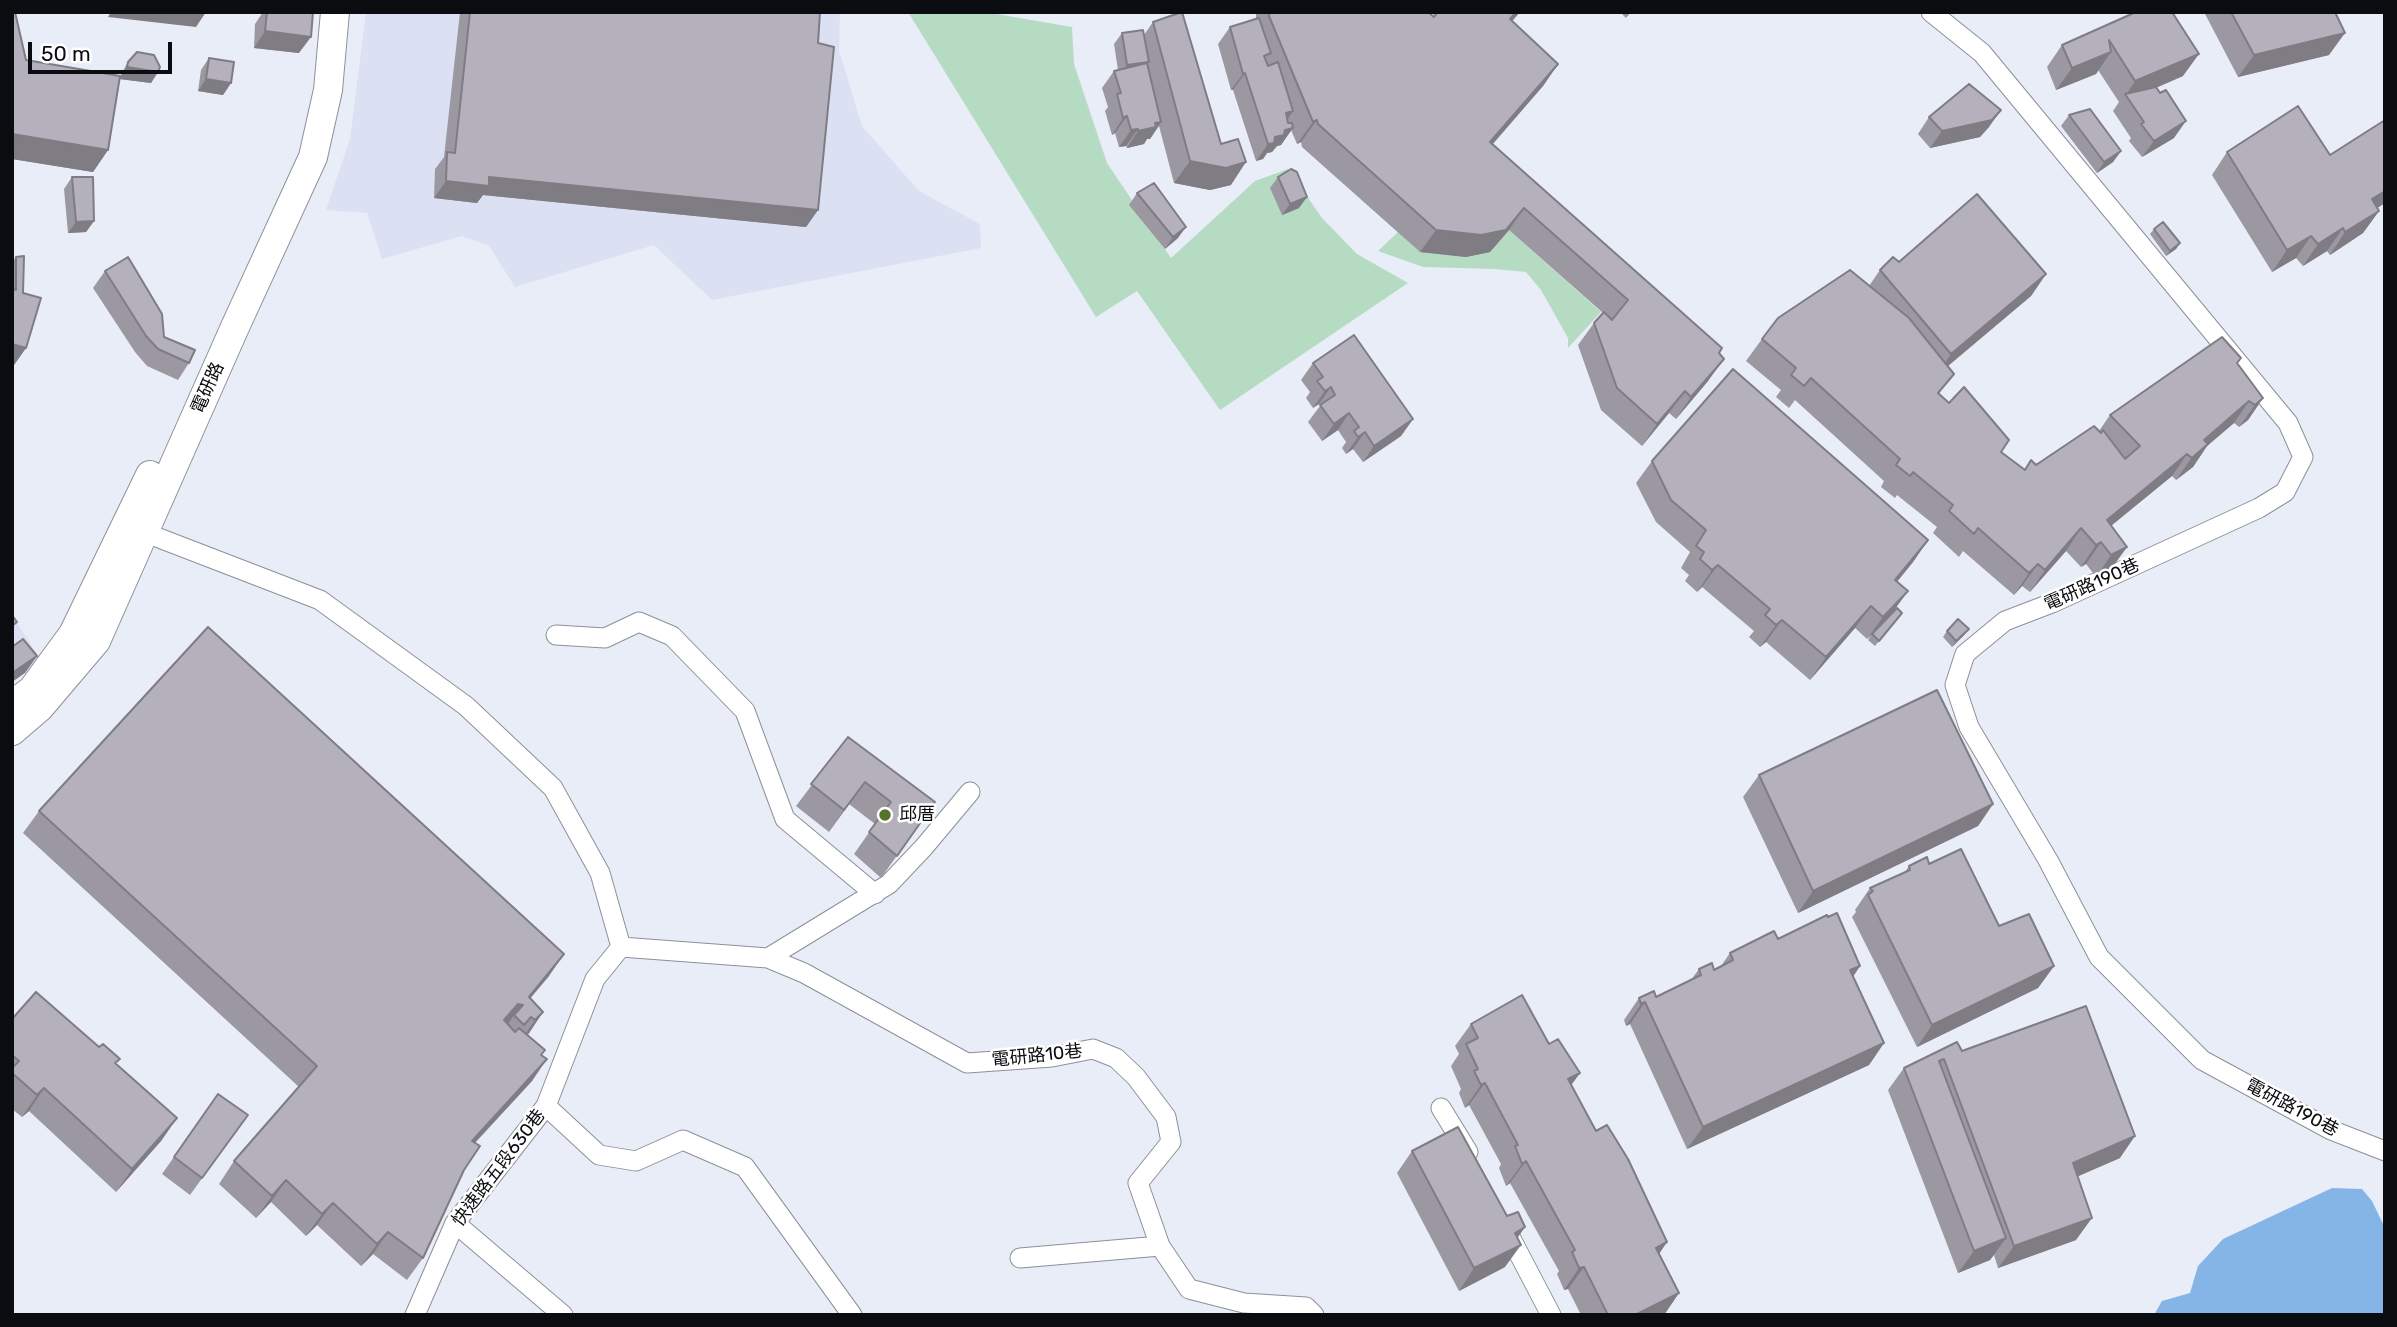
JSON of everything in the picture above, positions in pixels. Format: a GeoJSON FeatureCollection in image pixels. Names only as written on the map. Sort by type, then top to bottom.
{"type":"FeatureCollection","features":[{"type":"Feature","properties":{"kind":"street","name":"電研路"},"geometry":{"type":"LineString","coordinates":[[12,731],[40,707],[96,641],[162,452],[295,160],[310,86],[317,12]]}},
{"type":"Feature","properties":{"kind":"street","name":"電研路"},"geometry":{"type":"LineString","coordinates":[[12,705],[32,690],[74,634],[134,529],[235,327],[313,157],[328,90],[335,12]]}},
{"type":"Feature","properties":{"kind":"street","name":"電研路190巷"},"geometry":{"type":"LineString","coordinates":[[1931,12],[1982,53],[2288,423],[2303,457],[2285,492],[2259,508],[2052,603],[2005,621],[1965,654],[1955,685],[1969,727],[2048,860],[2099,957],[2108,967],[2202,1060],[2331,1130],[2385,1151]]}},
{"type":"Feature","properties":{"kind":"street"},"geometry":{"type":"LineString","coordinates":[[134,529],[320,600],[466,706],[552,788],[600,873],[621,947]]}},
{"type":"Feature","properties":{"kind":"street"},"geometry":{"type":"LineString","coordinates":[[556,635],[605,638],[639,622],[672,636],[745,711],[785,819],[875,894]]}},
{"type":"Feature","properties":{"kind":"street"},"geometry":{"type":"LineString","coordinates":[[768,958],[889,884],[924,848],[970,792]]}},
{"type":"Feature","properties":{"kind":"street","name":"電研路10巷"},"geometry":{"type":"LineString","coordinates":[[621,947],[768,958],[804,974],[967,1063],[1052,1057],[1093,1049],[1116,1058],[1136,1077],[1166,1117],[1171,1142],[1138,1183],[1160,1246],[1189,1289],[1244,1303],[1306,1307],[1314,1315]]}},
{"type":"Feature","properties":{"kind":"street","name":"快速路五段630巷"},"geometry":{"type":"LineString","coordinates":[[415,1315],[455,1223],[546,1105],[595,979],[621,947]]}},
{"type":"Feature","properties":{"kind":"street"},"geometry":{"type":"LineString","coordinates":[[546,1105],[599,1155],[636,1161],[683,1140],[745,1167],[852,1315]]}},
{"type":"Feature","properties":{"kind":"street"},"geometry":{"type":"LineString","coordinates":[[1441,1108],[1460,1136],[1478,1172]]}},
{"type":"Feature","properties":{"kind":"street"},"geometry":{"type":"LineString","coordinates":[[1498,1214],[1551,1315]]}},
{"type":"Feature","properties":{"kind":"street"},"geometry":{"type":"LineString","coordinates":[[455,1223],[564,1315]]}},
{"type":"Feature","properties":{"kind":"street"},"geometry":{"type":"LineString","coordinates":[[1020,1258],[1160,1246]]}},
{"type":"Feature","properties":{"kind":"shaded area"},"geometry":{"type":"Polygon","coordinates":[[[366,12],[840,12],[839,50],[862,126],[919,191],[980,224],[981,248],[712,300],[654,245],[515,287],[489,246],[462,236],[382,259],[367,213],[326,210],[350,139],[366,12]]]}},
{"type":"Feature","properties":{"kind":"shaded area"},"geometry":{"type":"Polygon","coordinates":[[[12,615],[41,660],[12,683],[12,615]]]}},
{"type":"Feature","properties":{"kind":"green space"},"geometry":{"type":"Polygon","coordinates":[[[908,12],[985,12],[1072,27],[1074,64],[1107,163],[1171,258],[1255,181],[1288,169],[1322,218],[1357,254],[1408,283],[1220,410],[1137,291],[1096,317],[908,12]]]}},
{"type":"Feature","properties":{"kind":"green space"},"geometry":{"type":"Polygon","coordinates":[[[1509,230],[1601,312],[1568,348],[1568,338],[1541,290],[1526,272],[1423,267],[1378,251],[1398,232],[1420,252],[1509,230]]]}},
{"type":"Feature","properties":{"kind":"water"},"geometry":{"type":"Polygon","coordinates":[[[2332,1188],[2362,1189],[2372,1201],[2385,1228],[2385,1315],[2154,1315],[2162,1301],[2190,1293],[2198,1266],[2223,1239],[2332,1188]]]}},
{"type":"Feature","properties":{"kind":"building"},"geometry":{"type":"Polygon","coordinates":[[[12,12],[15,12],[26,60],[120,76],[108,150],[12,134],[12,12]]]}},
{"type":"Feature","properties":{"kind":"building"},"geometry":{"type":"Polygon","coordinates":[[[267,12],[313,12],[311,37],[265,31],[267,12]]]}},
{"type":"Feature","properties":{"kind":"building"},"geometry":{"type":"Polygon","coordinates":[[[470,12],[820,12],[818,43],[834,47],[818,210],[489,177],[489,186],[446,181],[447,152],[455,153],[470,12]]]}},
{"type":"Feature","properties":{"kind":"building"},"geometry":{"type":"Polygon","coordinates":[[[1182,12],[1221,144],[1238,139],[1246,162],[1226,168],[1190,161],[1153,22],[1182,12]]]}},
{"type":"Feature","properties":{"kind":"building"},"geometry":{"type":"Polygon","coordinates":[[[1270,12],[1428,12],[1434,17],[1438,12],[1516,12],[1510,19],[1558,64],[1490,142],[1722,348],[1719,353],[1724,359],[1691,397],[1685,391],[1657,424],[1617,388],[1594,323],[1604,312],[1612,320],[1628,300],[1524,208],[1506,230],[1481,235],[1436,230],[1318,124],[1317,120],[1313,122],[1269,16],[1270,12]]]}},
{"type":"Feature","properties":{"kind":"building"},"geometry":{"type":"Polygon","coordinates":[[[2136,12],[2172,12],[2199,54],[2135,81],[2109,40],[2111,52],[2072,68],[2062,45],[2136,12]]]}},
{"type":"Feature","properties":{"kind":"building"},"geometry":{"type":"Polygon","coordinates":[[[2231,12],[2335,12],[2345,33],[2254,55],[2231,12]]]}},
{"type":"Feature","properties":{"kind":"building"},"geometry":{"type":"Polygon","coordinates":[[[1259,18],[1271,53],[1264,56],[1268,66],[1278,62],[1293,111],[1286,113],[1288,123],[1292,123],[1293,128],[1285,130],[1284,135],[1275,137],[1274,143],[1268,144],[1245,73],[1243,74],[1230,27],[1259,18]]]}},
{"type":"Feature","properties":{"kind":"building"},"geometry":{"type":"Polygon","coordinates":[[[1143,30],[1149,62],[1127,65],[1122,33],[1143,30]]]}},
{"type":"Feature","properties":{"kind":"building"},"geometry":{"type":"Polygon","coordinates":[[[137,52],[154,55],[160,67],[158,72],[127,67],[137,52]]]}},
{"type":"Feature","properties":{"kind":"building"},"geometry":{"type":"Polygon","coordinates":[[[209,58],[234,62],[231,83],[206,79],[209,58]]]}},
{"type":"Feature","properties":{"kind":"building"},"geometry":{"type":"Polygon","coordinates":[[[1147,63],[1161,122],[1155,123],[1156,127],[1131,130],[1127,116],[1123,118],[1117,94],[1121,93],[1114,71],[1147,63]]]}},
{"type":"Feature","properties":{"kind":"building"},"geometry":{"type":"Polygon","coordinates":[[[1969,84],[2001,110],[1992,120],[1942,131],[1929,117],[1969,84]]]}},
{"type":"Feature","properties":{"kind":"building"},"geometry":{"type":"Polygon","coordinates":[[[2156,87],[2160,93],[2166,90],[2186,121],[2154,141],[2141,124],[2144,122],[2125,94],[2156,87]]]}},
{"type":"Feature","properties":{"kind":"building"},"geometry":{"type":"Polygon","coordinates":[[[2298,106],[2330,155],[2385,120],[2385,191],[2372,199],[2379,211],[2345,232],[2343,228],[2318,244],[2311,236],[2287,250],[2227,152],[2298,106]]]}},
{"type":"Feature","properties":{"kind":"building"},"geometry":{"type":"Polygon","coordinates":[[[2090,109],[2121,151],[2104,162],[2069,115],[2090,109]]]}},
{"type":"Feature","properties":{"kind":"building"},"geometry":{"type":"Polygon","coordinates":[[[1291,169],[1297,172],[1307,197],[1290,204],[1278,177],[1291,169]]]}},
{"type":"Feature","properties":{"kind":"building"},"geometry":{"type":"Polygon","coordinates":[[[72,177],[93,177],[94,221],[76,222],[72,177]]]}},
{"type":"Feature","properties":{"kind":"building"},"geometry":{"type":"Polygon","coordinates":[[[1154,183],[1186,227],[1173,237],[1137,193],[1154,183]]]}},
{"type":"Feature","properties":{"kind":"building"},"geometry":{"type":"Polygon","coordinates":[[[1977,194],[2046,274],[1951,354],[1880,270],[1893,257],[1899,262],[1977,194]]]}},
{"type":"Feature","properties":{"kind":"building"},"geometry":{"type":"Polygon","coordinates":[[[2163,222],[2180,243],[2170,251],[2154,229],[2163,222]]]}},
{"type":"Feature","properties":{"kind":"building"},"geometry":{"type":"Polygon","coordinates":[[[24,256],[23,293],[41,298],[26,348],[12,344],[12,291],[16,290],[16,257],[24,256]]]}},
{"type":"Feature","properties":{"kind":"building"},"geometry":{"type":"Polygon","coordinates":[[[128,257],[162,314],[164,337],[195,350],[189,363],[158,349],[146,336],[105,271],[128,257]]]}},
{"type":"Feature","properties":{"kind":"building"},"geometry":{"type":"Polygon","coordinates":[[[1850,270],[1909,318],[1954,374],[1938,393],[1949,403],[1964,387],[2009,440],[2001,452],[2025,470],[2031,460],[2036,465],[2094,426],[2101,433],[2103,430],[2125,459],[2140,446],[2110,415],[2222,337],[2241,358],[2237,363],[2263,398],[2255,405],[2249,401],[2204,440],[2208,444],[2192,458],[2187,454],[2107,520],[2127,547],[2111,555],[2101,542],[2096,545],[2081,528],[2045,570],[2038,564],[2029,573],[1978,528],[1974,534],[1949,511],[1953,505],[1913,472],[1910,476],[1896,465],[1900,459],[1811,378],[1804,386],[1791,375],[1796,368],[1762,339],[1778,318],[1850,270]]]}},
{"type":"Feature","properties":{"kind":"building"},"geometry":{"type":"Polygon","coordinates":[[[1354,335],[1413,419],[1374,446],[1365,432],[1358,437],[1354,431],[1359,427],[1349,413],[1334,424],[1320,405],[1335,395],[1331,387],[1325,391],[1317,381],[1323,377],[1313,363],[1354,335]]]}},
{"type":"Feature","properties":{"kind":"building"},"geometry":{"type":"Polygon","coordinates":[[[1733,369],[1928,540],[1895,580],[1908,591],[1883,617],[1871,606],[1826,657],[1782,620],[1776,625],[1765,615],[1770,609],[1718,565],[1712,570],[1700,559],[1704,552],[1696,546],[1706,530],[1671,500],[1652,461],[1733,369]]]}},
{"type":"Feature","properties":{"kind":"building"},"geometry":{"type":"Polygon","coordinates":[[[1897,608],[1902,613],[1879,641],[1872,634],[1897,608]]]}},
{"type":"Feature","properties":{"kind":"building"},"geometry":{"type":"Polygon","coordinates":[[[1958,619],[1969,629],[1956,641],[1947,631],[1958,619]]]}},
{"type":"Feature","properties":{"kind":"building"},"geometry":{"type":"Polygon","coordinates":[[[208,627],[564,954],[529,997],[543,1012],[535,1020],[531,1017],[524,1025],[514,1015],[523,1005],[518,1004],[504,1020],[515,1032],[519,1028],[545,1050],[541,1055],[547,1059],[472,1141],[480,1146],[464,1170],[423,1258],[388,1232],[377,1244],[333,1203],[322,1214],[286,1180],[272,1196],[234,1161],[317,1066],[39,811],[208,627]]]}},
{"type":"Feature","properties":{"kind":"building"},"geometry":{"type":"Polygon","coordinates":[[[23,639],[37,656],[12,673],[12,647],[23,639]]]}},
{"type":"Feature","properties":{"kind":"building"},"geometry":{"type":"Polygon","coordinates":[[[1937,690],[1993,804],[1813,891],[1759,775],[1937,690]]]}},
{"type":"Feature","properties":{"kind":"building"},"geometry":{"type":"Polygon","coordinates":[[[848,737],[935,802],[897,856],[869,832],[891,802],[865,782],[844,810],[811,784],[848,737]]]}},
{"type":"Feature","properties":{"kind":"building"},"geometry":{"type":"Polygon","coordinates":[[[1961,849],[1999,926],[2029,914],[2054,966],[1932,1025],[1868,895],[1873,891],[1870,888],[1910,870],[1909,866],[1927,857],[1929,864],[1961,849]]]}},
{"type":"Feature","properties":{"kind":"building"},"geometry":{"type":"Polygon","coordinates":[[[1837,913],[1860,966],[1850,970],[1884,1043],[1703,1127],[1645,1002],[1641,1004],[1639,998],[1654,991],[1656,997],[1701,975],[1699,969],[1712,963],[1714,970],[1733,960],[1730,953],[1774,931],[1778,939],[1827,915],[1828,917],[1837,913]]]}},
{"type":"Feature","properties":{"kind":"building"},"geometry":{"type":"Polygon","coordinates":[[[36,992],[99,1047],[103,1044],[120,1059],[115,1063],[177,1118],[132,1169],[44,1088],[37,1095],[12,1073],[12,1068],[19,1061],[12,1055],[12,1019],[36,992]]]}},
{"type":"Feature","properties":{"kind":"building"},"geometry":{"type":"Polygon","coordinates":[[[1522,995],[1549,1044],[1558,1039],[1580,1073],[1568,1079],[1596,1131],[1607,1125],[1628,1159],[1667,1242],[1656,1248],[1679,1293],[1635,1315],[1608,1315],[1584,1267],[1579,1268],[1572,1252],[1575,1250],[1526,1161],[1522,1164],[1515,1146],[1518,1145],[1485,1083],[1481,1085],[1474,1071],[1478,1069],[1466,1044],[1478,1038],[1471,1024],[1522,995]]]}},
{"type":"Feature","properties":{"kind":"building"},"geometry":{"type":"Polygon","coordinates":[[[2086,1006],[2135,1136],[2073,1163],[2092,1218],[2014,1246],[1944,1059],[1939,1061],[2006,1238],[1974,1251],[1904,1068],[1957,1042],[1962,1051],[2086,1006]]]}},
{"type":"Feature","properties":{"kind":"building"},"geometry":{"type":"Polygon","coordinates":[[[218,1094],[248,1115],[202,1178],[174,1157],[218,1094]]]}},
{"type":"Feature","properties":{"kind":"building"},"geometry":{"type":"Polygon","coordinates":[[[1458,1127],[1507,1216],[1518,1212],[1525,1227],[1515,1233],[1521,1245],[1474,1268],[1412,1151],[1458,1127]]]}},
{"type":"Feature","properties":{"kind":"place","name":"邱厝"},"geometry":{"type":"Point","coordinates":[885,815]}}]}
